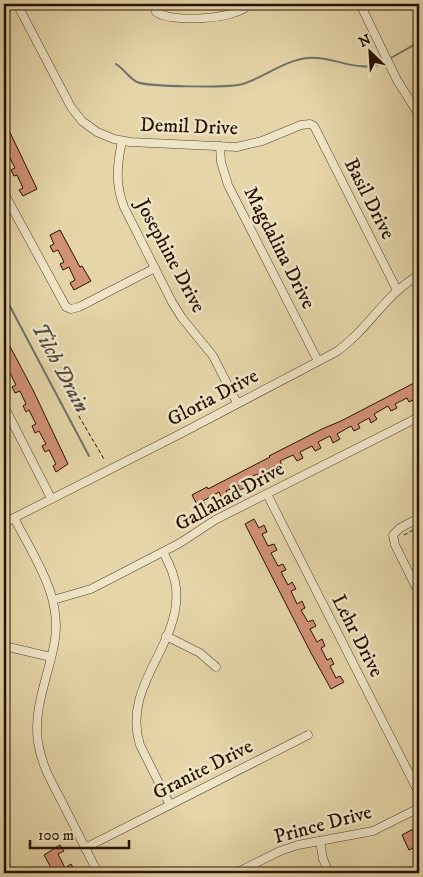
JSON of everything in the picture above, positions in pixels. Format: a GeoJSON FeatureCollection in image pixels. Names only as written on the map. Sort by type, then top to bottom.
{"type":"FeatureCollection","features":[{"type":"Feature","properties":{"kind":"street","name":"Demil Drive"},"geometry":{"type":"LineString","coordinates":[[17,4],[66,98],[76,114],[97,132],[122,141],[245,146],[262,141],[301,124],[310,124]]}},
{"type":"Feature","properties":{"kind":"street"},"geometry":{"type":"LineString","coordinates":[[153,4],[158,14],[171,17],[216,17],[239,12],[249,4]]}},
{"type":"Feature","properties":{"kind":"street"},"geometry":{"type":"LineString","coordinates":[[360,4],[394,75],[419,115]]}},
{"type":"Feature","properties":{"kind":"street","name":"Basil Drive"},"geometry":{"type":"LineString","coordinates":[[310,124],[316,129],[397,290]]}},
{"type":"Feature","properties":{"kind":"street","name":"Josephine Drive"},"geometry":{"type":"LineString","coordinates":[[122,141],[117,175],[119,193],[124,207],[182,318],[213,356],[237,403]]}},
{"type":"Feature","properties":{"kind":"street","name":"Magdalina Drive"},"geometry":{"type":"LineString","coordinates":[[220,146],[221,162],[228,185],[318,361]]}},
{"type":"Feature","properties":{"kind":"street"},"geometry":{"type":"LineString","coordinates":[[4,193],[61,301],[69,308],[79,307],[155,268]]}},
{"type":"Feature","properties":{"kind":"street","name":"Gloria Drive"},"geometry":{"type":"LineString","coordinates":[[4,523],[336,352],[351,341],[397,290],[419,275]]}},
{"type":"Feature","properties":{"kind":"street"},"geometry":{"type":"LineString","coordinates":[[4,406],[51,498]]}},
{"type":"Feature","properties":{"kind":"street","name":"Gallahad Drive"},"geometry":{"type":"LineString","coordinates":[[53,600],[91,588],[163,552],[187,539],[215,520],[419,416]]}},
{"type":"Feature","properties":{"kind":"street","name":"Lehr Drive"},"geometry":{"type":"LineString","coordinates":[[266,494],[419,792]]}},
{"type":"Feature","properties":{"kind":"street"},"geometry":{"type":"LineString","coordinates":[[14,518],[43,574],[53,600],[56,626],[52,657],[38,709],[38,744],[46,768],[98,873]]}},
{"type":"Feature","properties":{"kind":"street"},"geometry":{"type":"LineString","coordinates":[[419,518],[400,528],[396,536],[395,545],[419,593]]}},
{"type":"Feature","properties":{"kind":"street"},"geometry":{"type":"LineString","coordinates":[[163,552],[173,572],[176,588],[175,611],[141,691],[136,718],[137,736],[140,745],[170,805]]}},
{"type":"Feature","properties":{"kind":"street"},"geometry":{"type":"LineString","coordinates":[[166,636],[200,653],[216,667]]}},
{"type":"Feature","properties":{"kind":"street"},"geometry":{"type":"LineString","coordinates":[[4,646],[52,657]]}},
{"type":"Feature","properties":{"kind":"street","name":"Granite Drive"},"geometry":{"type":"LineString","coordinates":[[85,848],[308,735]]}},
{"type":"Feature","properties":{"kind":"street","name":"Prince Drive"},"geometry":{"type":"LineString","coordinates":[[236,873],[280,851],[373,831],[419,808]]}},
{"type":"Feature","properties":{"kind":"street"},"geometry":{"type":"LineString","coordinates":[[320,841],[329,873]]}},
{"type":"Feature","properties":{"kind":"path"},"geometry":{"type":"LineString","coordinates":[[61,367],[77,413],[104,459]]}},
{"type":"Feature","properties":{"kind":"path"},"geometry":{"type":"LineString","coordinates":[[396,536],[419,527]]}},
{"type":"Feature","properties":{"kind":"building"},"geometry":{"type":"Polygon","coordinates":[[[4,120],[37,189],[23,196],[19,190],[23,188],[17,175],[14,176],[11,170],[15,168],[9,156],[5,157],[4,155],[4,150],[6,149],[4,145],[4,120]]]}},
{"type":"Feature","properties":{"kind":"building"},"geometry":{"type":"Polygon","coordinates":[[[60,230],[80,267],[82,266],[91,281],[74,290],[70,283],[75,280],[69,267],[63,270],[60,264],[64,262],[58,250],[53,252],[50,246],[54,244],[50,235],[60,230]]]}},
{"type":"Feature","properties":{"kind":"building"},"geometry":{"type":"Polygon","coordinates":[[[4,335],[33,390],[68,464],[56,472],[53,466],[56,464],[49,450],[45,452],[42,446],[46,444],[39,431],[35,433],[32,426],[36,424],[29,410],[26,412],[23,406],[26,404],[20,391],[15,393],[12,387],[16,385],[9,371],[4,373],[4,366],[6,365],[4,360],[4,335]]]}},
{"type":"Feature","properties":{"kind":"building"},"geometry":{"type":"Polygon","coordinates":[[[414,383],[418,392],[413,394],[415,399],[409,402],[407,398],[395,404],[397,408],[391,411],[388,406],[374,414],[377,419],[371,423],[369,418],[358,424],[360,428],[354,431],[351,426],[337,434],[340,439],[333,443],[330,436],[318,442],[321,448],[315,451],[312,446],[300,452],[303,458],[297,461],[293,455],[280,461],[283,467],[277,470],[275,466],[264,472],[266,476],[260,479],[257,474],[243,481],[246,487],[240,490],[238,485],[226,491],[228,496],[222,499],[219,492],[203,501],[206,506],[200,510],[192,495],[207,487],[208,489],[414,383]]]}},
{"type":"Feature","properties":{"kind":"building"},"geometry":{"type":"Polygon","coordinates":[[[254,519],[259,528],[264,525],[267,532],[262,534],[268,546],[274,544],[277,550],[271,553],[278,566],[283,564],[286,570],[281,572],[288,585],[292,582],[296,589],[291,591],[297,604],[302,601],[305,608],[301,610],[308,622],[313,620],[316,626],[310,629],[317,642],[322,639],[325,646],[321,648],[327,660],[331,658],[334,664],[330,666],[336,678],[340,676],[344,682],[331,689],[245,524],[254,519]]]}},
{"type":"Feature","properties":{"kind":"building"},"geometry":{"type":"Polygon","coordinates":[[[417,827],[419,832],[417,836],[419,840],[419,861],[413,848],[409,850],[402,835],[417,827]]]}},
{"type":"Feature","properties":{"kind":"building"},"geometry":{"type":"Polygon","coordinates":[[[60,845],[64,851],[58,854],[65,868],[71,864],[75,871],[70,873],[54,873],[44,855],[60,845]]]}},
{"type":"Feature","properties":{"kind":"waterway"},"geometry":{"type":"LineString","coordinates":[[389,59],[419,42]]}},
{"type":"Feature","properties":{"kind":"waterway"},"geometry":{"type":"LineString","coordinates":[[116,64],[131,78],[144,84],[207,86],[243,84],[290,62],[307,58],[327,59],[356,66],[375,65],[385,62]]}},
{"type":"Feature","properties":{"kind":"waterway","name":"Tilch Drain"},"geometry":{"type":"LineString","coordinates":[[4,295],[89,456]]}}]}
